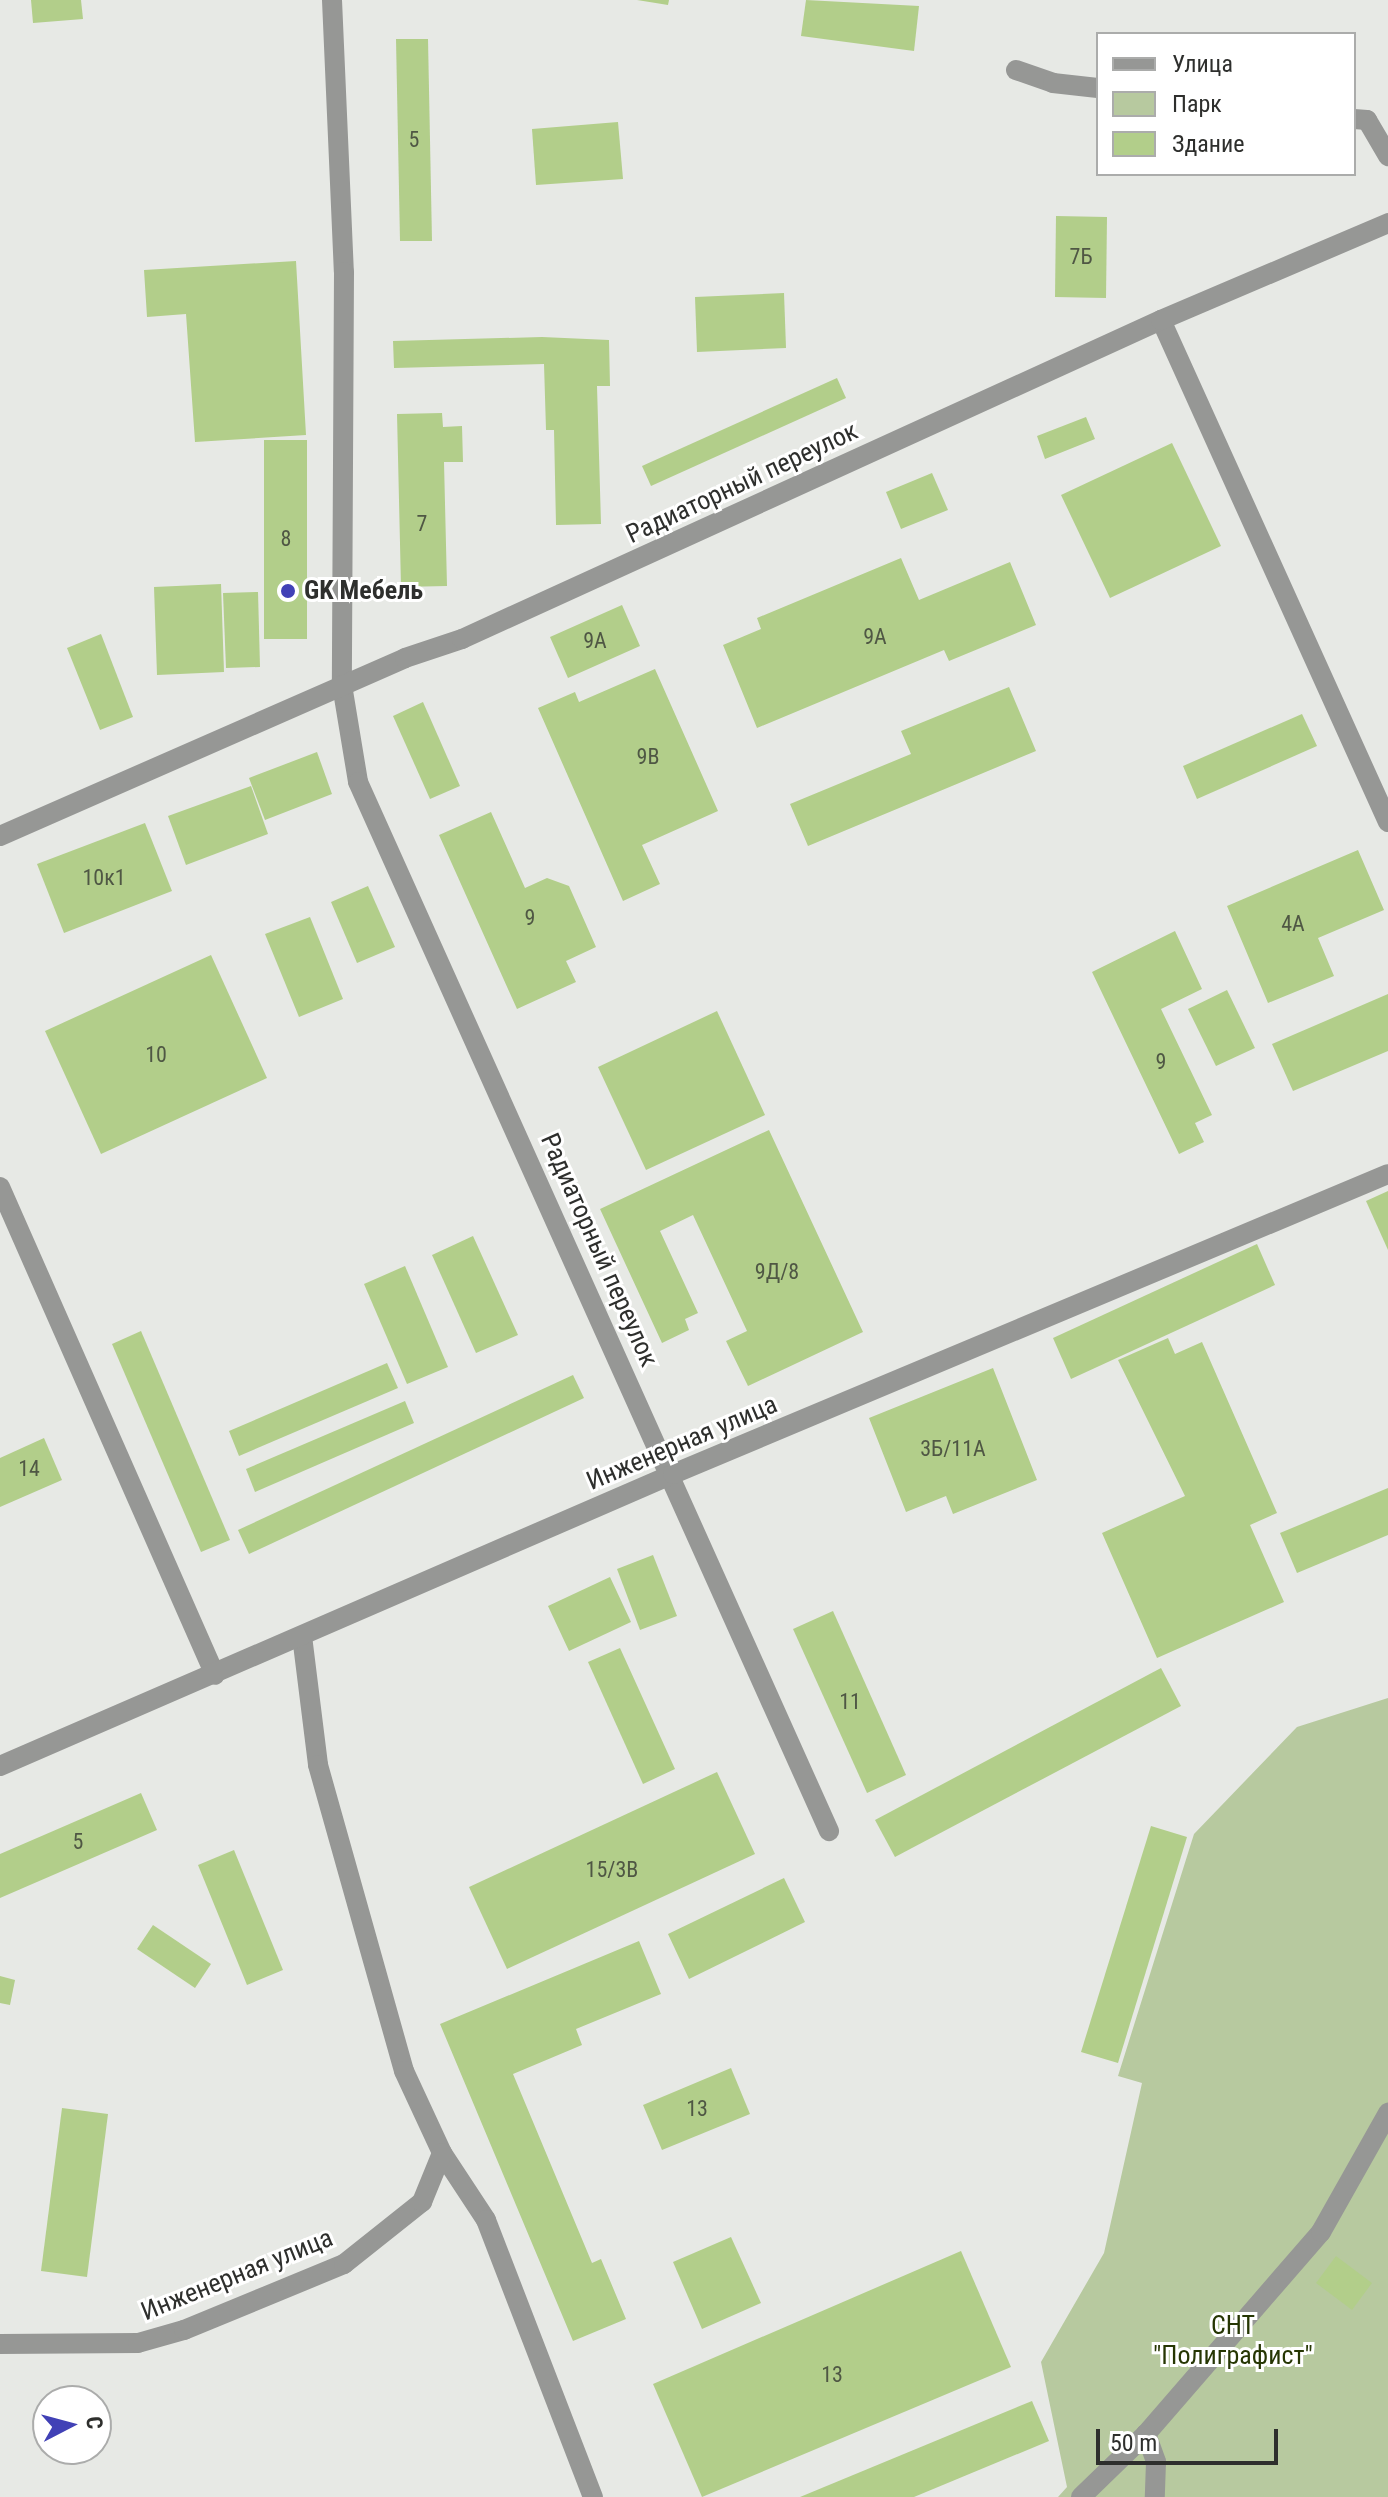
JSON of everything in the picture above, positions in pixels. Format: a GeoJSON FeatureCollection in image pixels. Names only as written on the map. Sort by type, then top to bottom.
{"type":"FeatureCollection","features":[{"type":"Feature","properties":{"kind":"street","name":"Радиаторный переулок"},"geometry":{"type":"LineString","coordinates":[[332,0],[344,272],[342,685],[358,782],[673,1474],[829,1831]]}},
{"type":"Feature","properties":{"kind":"street"},"geometry":{"type":"LineString","coordinates":[[1016,70],[1053,83],[1096,88]]}},
{"type":"Feature","properties":{"kind":"street"},"geometry":{"type":"LineString","coordinates":[[1356,119],[1367,120],[1388,156]]}},
{"type":"Feature","properties":{"kind":"street","name":"Радиаторный переулок"},"geometry":{"type":"LineString","coordinates":[[0,836],[342,685],[462,639],[1161,320],[1388,223]]}},
{"type":"Feature","properties":{"kind":"street"},"geometry":{"type":"LineString","coordinates":[[1161,320],[1388,822]]}},
{"type":"Feature","properties":{"kind":"street","name":"Инженерная улица"},"geometry":{"type":"LineString","coordinates":[[0,1766],[673,1474],[1388,1174]]}},
{"type":"Feature","properties":{"kind":"street"},"geometry":{"type":"LineString","coordinates":[[0,1187],[215,1675]]}},
{"type":"Feature","properties":{"kind":"street"},"geometry":{"type":"LineString","coordinates":[[302,1636],[318,1765],[404,2071],[442,2153],[486,2220],[593,2497]]}},
{"type":"Feature","properties":{"kind":"street"},"geometry":{"type":"LineString","coordinates":[[1081,2497],[1146,2434],[1321,2232],[1388,2113]]}},
{"type":"Feature","properties":{"kind":"street","name":"Инженерная улица"},"geometry":{"type":"LineString","coordinates":[[0,2344],[138,2343],[184,2330],[344,2264],[422,2202],[442,2153]]}},
{"type":"Feature","properties":{"kind":"street"},"geometry":{"type":"LineString","coordinates":[[1146,2434],[1156,2462],[1155,2497]]}},
{"type":"Feature","properties":{"kind":"green space","name":"СНТ \"Полиграфист\""},"geometry":{"type":"Polygon","coordinates":[[[1388,1698],[1388,2497],[1058,2497],[1067,2487],[1041,2362],[1104,2253],[1142,2083],[1118,2076],[1194,1834],[1297,1727],[1388,1698]]]}},
{"type":"Feature","properties":{"kind":"building"},"geometry":{"type":"Polygon","coordinates":[[[31,0],[81,0],[83,19],[33,23],[31,0]]]}},
{"type":"Feature","properties":{"kind":"building"},"geometry":{"type":"Polygon","coordinates":[[[637,0],[669,0],[668,5],[637,0]]]}},
{"type":"Feature","properties":{"kind":"building"},"geometry":{"type":"Polygon","coordinates":[[[806,0],[919,6],[914,51],[801,36],[806,0]]]}},
{"type":"Feature","properties":{"kind":"building"},"geometry":{"type":"Polygon","coordinates":[[[396,39],[428,39],[432,241],[400,241],[396,39]]]}},
{"type":"Feature","properties":{"kind":"building"},"geometry":{"type":"Polygon","coordinates":[[[618,122],[623,179],[536,185],[532,129],[618,122]]]}},
{"type":"Feature","properties":{"kind":"building"},"geometry":{"type":"Polygon","coordinates":[[[1056,216],[1107,217],[1106,298],[1055,297],[1056,216]]]}},
{"type":"Feature","properties":{"kind":"building"},"geometry":{"type":"Polygon","coordinates":[[[296,261],[306,435],[195,442],[186,314],[147,317],[144,270],[296,261]]]}},
{"type":"Feature","properties":{"kind":"building"},"geometry":{"type":"Polygon","coordinates":[[[784,293],[786,348],[697,352],[695,297],[784,293]]]}},
{"type":"Feature","properties":{"kind":"building"},"geometry":{"type":"Polygon","coordinates":[[[542,337],[609,340],[610,386],[597,386],[601,524],[556,525],[554,430],[546,430],[544,364],[394,368],[393,341],[542,337]]]}},
{"type":"Feature","properties":{"kind":"building"},"geometry":{"type":"Polygon","coordinates":[[[837,378],[846,398],[651,486],[642,466],[837,378]]]}},
{"type":"Feature","properties":{"kind":"building"},"geometry":{"type":"Polygon","coordinates":[[[442,413],[443,427],[462,426],[463,462],[444,462],[447,586],[401,587],[397,414],[442,413]]]}},
{"type":"Feature","properties":{"kind":"building"},"geometry":{"type":"Polygon","coordinates":[[[1086,417],[1095,439],[1045,459],[1037,436],[1086,417]]]}},
{"type":"Feature","properties":{"kind":"building"},"geometry":{"type":"Polygon","coordinates":[[[264,440],[307,440],[307,639],[264,639],[264,440]]]}},
{"type":"Feature","properties":{"kind":"building"},"geometry":{"type":"Polygon","coordinates":[[[1172,443],[1221,546],[1110,598],[1061,495],[1172,443]]]}},
{"type":"Feature","properties":{"kind":"building"},"geometry":{"type":"Polygon","coordinates":[[[932,473],[948,510],[901,529],[886,492],[932,473]]]}},
{"type":"Feature","properties":{"kind":"building"},"geometry":{"type":"Polygon","coordinates":[[[901,558],[919,600],[1010,562],[1036,625],[949,661],[944,650],[757,728],[723,645],[761,629],[757,618],[901,558]]]}},
{"type":"Feature","properties":{"kind":"building"},"geometry":{"type":"Polygon","coordinates":[[[221,584],[224,672],[157,675],[154,587],[221,584]]]}},
{"type":"Feature","properties":{"kind":"building"},"geometry":{"type":"Polygon","coordinates":[[[258,592],[260,667],[226,668],[223,593],[258,592]]]}},
{"type":"Feature","properties":{"kind":"building"},"geometry":{"type":"Polygon","coordinates":[[[622,605],[640,646],[568,678],[550,637],[622,605]]]}},
{"type":"Feature","properties":{"kind":"building"},"geometry":{"type":"Polygon","coordinates":[[[101,634],[133,717],[100,730],[67,648],[101,634]]]}},
{"type":"Feature","properties":{"kind":"building"},"geometry":{"type":"Polygon","coordinates":[[[655,669],[718,811],[642,845],[660,884],[623,901],[538,708],[575,692],[579,702],[655,669]]]}},
{"type":"Feature","properties":{"kind":"building"},"geometry":{"type":"Polygon","coordinates":[[[1009,687],[1036,751],[808,846],[790,804],[911,754],[901,731],[1009,687]]]}},
{"type":"Feature","properties":{"kind":"building"},"geometry":{"type":"Polygon","coordinates":[[[423,702],[460,786],[430,799],[393,716],[423,702]]]}},
{"type":"Feature","properties":{"kind":"building"},"geometry":{"type":"Polygon","coordinates":[[[1302,714],[1317,746],[1197,799],[1183,766],[1302,714]]]}},
{"type":"Feature","properties":{"kind":"building"},"geometry":{"type":"Polygon","coordinates":[[[317,752],[332,794],[265,820],[249,778],[317,752]]]}},
{"type":"Feature","properties":{"kind":"building"},"geometry":{"type":"Polygon","coordinates":[[[251,786],[268,834],[186,865],[168,816],[251,786]]]}},
{"type":"Feature","properties":{"kind":"building"},"geometry":{"type":"Polygon","coordinates":[[[491,812],[525,888],[547,878],[569,886],[596,947],[566,961],[576,982],[517,1009],[439,835],[491,812]]]}},
{"type":"Feature","properties":{"kind":"building"},"geometry":{"type":"Polygon","coordinates":[[[145,823],[172,891],[64,933],[37,864],[145,823]]]}},
{"type":"Feature","properties":{"kind":"building"},"geometry":{"type":"Polygon","coordinates":[[[1358,850],[1384,910],[1318,938],[1334,976],[1268,1003],[1227,906],[1358,850]]]}},
{"type":"Feature","properties":{"kind":"building"},"geometry":{"type":"Polygon","coordinates":[[[368,886],[395,947],[357,963],[331,902],[368,886]]]}},
{"type":"Feature","properties":{"kind":"building"},"geometry":{"type":"Polygon","coordinates":[[[310,917],[343,999],[299,1017],[265,934],[310,917]]]}},
{"type":"Feature","properties":{"kind":"building"},"geometry":{"type":"Polygon","coordinates":[[[1175,931],[1202,989],[1161,1009],[1212,1115],[1195,1123],[1204,1142],[1179,1154],[1092,972],[1175,931]]]}},
{"type":"Feature","properties":{"kind":"building"},"geometry":{"type":"Polygon","coordinates":[[[211,955],[267,1078],[101,1154],[45,1031],[211,955]]]}},
{"type":"Feature","properties":{"kind":"building"},"geometry":{"type":"Polygon","coordinates":[[[1227,990],[1255,1048],[1216,1066],[1188,1009],[1227,990]]]}},
{"type":"Feature","properties":{"kind":"building"},"geometry":{"type":"Polygon","coordinates":[[[1388,994],[1388,1051],[1293,1091],[1272,1044],[1388,994]]]}},
{"type":"Feature","properties":{"kind":"building"},"geometry":{"type":"Polygon","coordinates":[[[717,1011],[765,1115],[646,1170],[598,1067],[717,1011]]]}},
{"type":"Feature","properties":{"kind":"building"},"geometry":{"type":"Polygon","coordinates":[[[769,1130],[863,1332],[748,1386],[726,1341],[747,1331],[693,1215],[660,1231],[698,1313],[685,1319],[689,1330],[662,1343],[600,1209],[769,1130]]]}},
{"type":"Feature","properties":{"kind":"building"},"geometry":{"type":"Polygon","coordinates":[[[1388,1191],[1388,1250],[1366,1201],[1388,1191]]]}},
{"type":"Feature","properties":{"kind":"building"},"geometry":{"type":"Polygon","coordinates":[[[473,1236],[518,1335],[476,1353],[432,1255],[473,1236]]]}},
{"type":"Feature","properties":{"kind":"building"},"geometry":{"type":"Polygon","coordinates":[[[1257,1244],[1275,1285],[1071,1379],[1053,1338],[1257,1244]]]}},
{"type":"Feature","properties":{"kind":"building"},"geometry":{"type":"Polygon","coordinates":[[[405,1266],[448,1367],[407,1384],[364,1284],[405,1266]]]}},
{"type":"Feature","properties":{"kind":"building"},"geometry":{"type":"Polygon","coordinates":[[[141,1331],[230,1540],[201,1552],[112,1344],[141,1331]]]}},
{"type":"Feature","properties":{"kind":"building"},"geometry":{"type":"Polygon","coordinates":[[[1168,1338],[1175,1354],[1202,1342],[1277,1513],[1250,1525],[1284,1602],[1157,1658],[1102,1533],[1185,1496],[1118,1360],[1168,1338]]]}},
{"type":"Feature","properties":{"kind":"building"},"geometry":{"type":"Polygon","coordinates":[[[387,1363],[398,1388],[239,1456],[229,1431],[387,1363]]]}},
{"type":"Feature","properties":{"kind":"building"},"geometry":{"type":"Polygon","coordinates":[[[993,1368],[1037,1480],[953,1514],[946,1496],[906,1512],[869,1418],[993,1368]]]}},
{"type":"Feature","properties":{"kind":"building"},"geometry":{"type":"Polygon","coordinates":[[[573,1375],[584,1398],[249,1554],[238,1530],[573,1375]]]}},
{"type":"Feature","properties":{"kind":"building"},"geometry":{"type":"Polygon","coordinates":[[[405,1401],[414,1423],[255,1492],[246,1469],[405,1401]]]}},
{"type":"Feature","properties":{"kind":"building"},"geometry":{"type":"Polygon","coordinates":[[[44,1438],[62,1480],[0,1507],[0,1458],[44,1438]]]}},
{"type":"Feature","properties":{"kind":"building"},"geometry":{"type":"Polygon","coordinates":[[[1388,1488],[1388,1535],[1297,1573],[1280,1533],[1388,1488]]]}},
{"type":"Feature","properties":{"kind":"building"},"geometry":{"type":"Polygon","coordinates":[[[653,1555],[677,1616],[640,1630],[617,1569],[653,1555]]]}},
{"type":"Feature","properties":{"kind":"building"},"geometry":{"type":"Polygon","coordinates":[[[610,1577],[631,1622],[569,1651],[548,1606],[610,1577]]]}},
{"type":"Feature","properties":{"kind":"building"},"geometry":{"type":"Polygon","coordinates":[[[833,1611],[906,1775],[867,1793],[793,1629],[833,1611]]]}},
{"type":"Feature","properties":{"kind":"building"},"geometry":{"type":"Polygon","coordinates":[[[620,1648],[675,1769],[643,1784],[588,1662],[620,1648]]]}},
{"type":"Feature","properties":{"kind":"building"},"geometry":{"type":"Polygon","coordinates":[[[1161,1668],[1181,1706],[895,1857],[875,1820],[1161,1668]]]}},
{"type":"Feature","properties":{"kind":"building"},"geometry":{"type":"Polygon","coordinates":[[[717,1772],[755,1854],[507,1969],[469,1887],[717,1772]]]}},
{"type":"Feature","properties":{"kind":"building"},"geometry":{"type":"Polygon","coordinates":[[[141,1793],[157,1830],[0,1898],[0,1854],[141,1793]]]}},
{"type":"Feature","properties":{"kind":"building"},"geometry":{"type":"Polygon","coordinates":[[[1151,1826],[1187,1837],[1118,2063],[1081,2052],[1151,1826]]]}},
{"type":"Feature","properties":{"kind":"building"},"geometry":{"type":"Polygon","coordinates":[[[234,1850],[283,1970],[247,1985],[198,1865],[234,1850]]]}},
{"type":"Feature","properties":{"kind":"building"},"geometry":{"type":"Polygon","coordinates":[[[784,1878],[805,1922],[689,1979],[668,1934],[784,1878]]]}},
{"type":"Feature","properties":{"kind":"building"},"geometry":{"type":"Polygon","coordinates":[[[153,1925],[211,1964],[195,1988],[137,1949],[153,1925]]]}},
{"type":"Feature","properties":{"kind":"building"},"geometry":{"type":"Polygon","coordinates":[[[639,1941],[661,1994],[576,2029],[582,2045],[513,2074],[592,2263],[601,2259],[626,2319],[573,2341],[440,2024],[639,1941]]]}},
{"type":"Feature","properties":{"kind":"building"},"geometry":{"type":"Polygon","coordinates":[[[0,1976],[15,1980],[10,2005],[0,2003],[0,1976]]]}},
{"type":"Feature","properties":{"kind":"building"},"geometry":{"type":"Polygon","coordinates":[[[731,2068],[750,2114],[662,2150],[643,2105],[731,2068]]]}},
{"type":"Feature","properties":{"kind":"building"},"geometry":{"type":"Polygon","coordinates":[[[62,2108],[108,2114],[87,2277],[41,2271],[62,2108]]]}},
{"type":"Feature","properties":{"kind":"building"},"geometry":{"type":"Polygon","coordinates":[[[731,2237],[761,2303],[702,2329],[673,2262],[731,2237]]]}},
{"type":"Feature","properties":{"kind":"building"},"geometry":{"type":"Polygon","coordinates":[[[961,2251],[1011,2367],[702,2497],[653,2384],[961,2251]]]}},
{"type":"Feature","properties":{"kind":"building"},"geometry":{"type":"Polygon","coordinates":[[[1336,2256],[1372,2283],[1352,2310],[1316,2283],[1336,2256]]]}},
{"type":"Feature","properties":{"kind":"building"},"geometry":{"type":"Polygon","coordinates":[[[1032,2401],[1049,2441],[914,2497],[800,2497],[1032,2401]]]}},
{"type":"Feature","properties":{"kind":"place","name":"GK Мебель"},"geometry":{"type":"Point","coordinates":[288,591]}}]}
